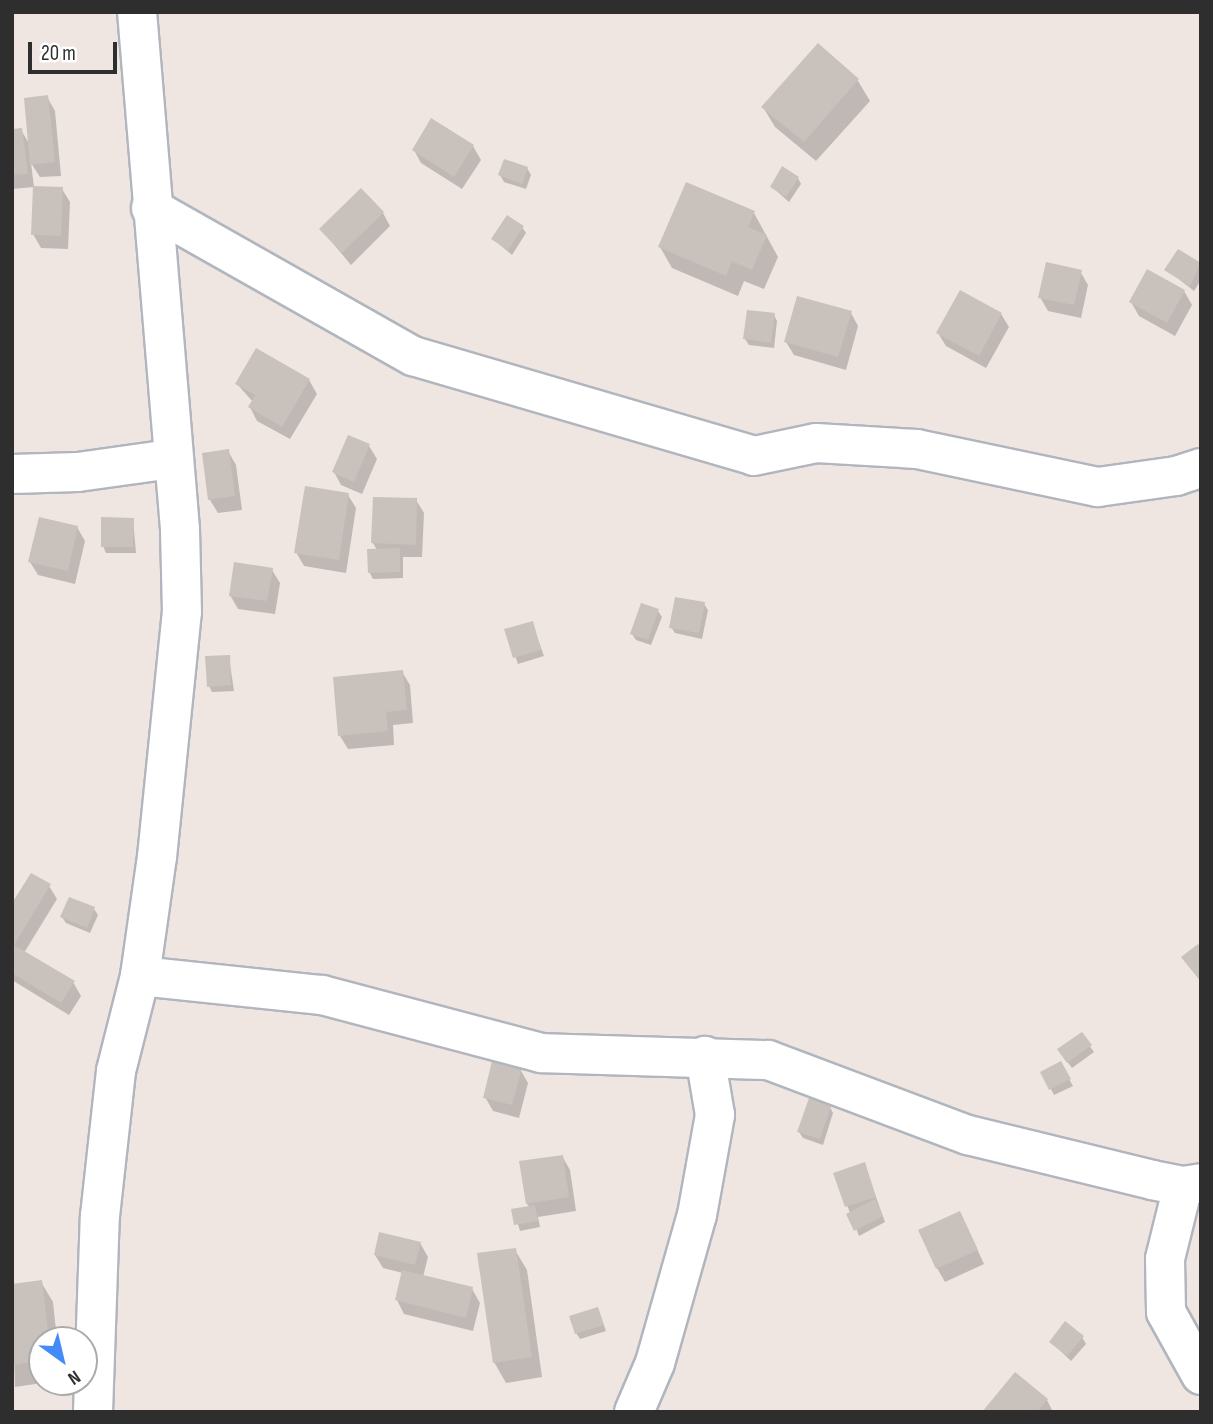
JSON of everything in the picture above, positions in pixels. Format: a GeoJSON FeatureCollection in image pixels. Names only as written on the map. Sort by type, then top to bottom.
{"type":"FeatureCollection","features":[{"type":"Feature","properties":{"kind":"street"},"geometry":{"type":"LineString","coordinates":[[93,1412],[100,1216],[116,1071],[140,976],[158,857],[182,612],[180,529],[151,208],[137,12]]}},
{"type":"Feature","properties":{"kind":"street"},"geometry":{"type":"LineString","coordinates":[[151,208],[413,356],[754,456],[816,443],[917,449],[1098,487],[1176,477],[1201,468]]}},
{"type":"Feature","properties":{"kind":"street"},"geometry":{"type":"LineString","coordinates":[[12,474],[78,472],[172,460]]}},
{"type":"Feature","properties":{"kind":"street"},"geometry":{"type":"LineString","coordinates":[[140,976],[322,995],[541,1053],[768,1060],[968,1135],[1192,1185],[1165,1259],[1166,1312],[1201,1375]]}},
{"type":"Feature","properties":{"kind":"street"},"geometry":{"type":"LineString","coordinates":[[634,1412],[654,1363],[697,1215],[715,1115],[705,1056]]}},
{"type":"Feature","properties":{"kind":"building"},"geometry":{"type":"Polygon","coordinates":[[[818,43],[859,79],[804,142],[761,107],[818,43]]]}},
{"type":"Feature","properties":{"kind":"building"},"geometry":{"type":"Polygon","coordinates":[[[48,95],[55,162],[30,165],[24,98],[48,95]]]}},
{"type":"Feature","properties":{"kind":"building"},"geometry":{"type":"Polygon","coordinates":[[[431,118],[474,145],[454,177],[412,150],[431,118]]]}},
{"type":"Feature","properties":{"kind":"building"},"geometry":{"type":"Polygon","coordinates":[[[22,128],[28,174],[12,175],[12,129],[22,128]]]}},
{"type":"Feature","properties":{"kind":"building"},"geometry":{"type":"Polygon","coordinates":[[[504,159],[528,167],[522,184],[498,175],[504,159]]]}},
{"type":"Feature","properties":{"kind":"building"},"geometry":{"type":"Polygon","coordinates":[[[782,166],[799,177],[786,197],[770,187],[782,166]]]}},
{"type":"Feature","properties":{"kind":"building"},"geometry":{"type":"Polygon","coordinates":[[[686,182],[755,211],[748,227],[767,235],[752,270],[732,261],[726,276],[658,247],[686,182]]]}},
{"type":"Feature","properties":{"kind":"building"},"geometry":{"type":"Polygon","coordinates":[[[33,186],[63,187],[61,236],[31,235],[33,186]]]}},
{"type":"Feature","properties":{"kind":"building"},"geometry":{"type":"Polygon","coordinates":[[[361,188],[384,212],[342,253],[319,229],[361,188]]]}},
{"type":"Feature","properties":{"kind":"building"},"geometry":{"type":"Polygon","coordinates":[[[507,215],[524,226],[508,250],[491,239],[507,215]]]}},
{"type":"Feature","properties":{"kind":"building"},"geometry":{"type":"Polygon","coordinates":[[[1178,249],[1201,263],[1190,286],[1164,270],[1178,249]]]}},
{"type":"Feature","properties":{"kind":"building"},"geometry":{"type":"Polygon","coordinates":[[[1046,262],[1082,270],[1074,305],[1038,298],[1046,262]]]}},
{"type":"Feature","properties":{"kind":"building"},"geometry":{"type":"Polygon","coordinates":[[[1147,269],[1185,290],[1167,323],[1129,302],[1147,269]]]}},
{"type":"Feature","properties":{"kind":"building"},"geometry":{"type":"Polygon","coordinates":[[[960,290],[1002,313],[979,356],[936,333],[960,290]]]}},
{"type":"Feature","properties":{"kind":"building"},"geometry":{"type":"Polygon","coordinates":[[[797,296],[852,311],[838,357],[784,342],[797,296]]]}},
{"type":"Feature","properties":{"kind":"building"},"geometry":{"type":"Polygon","coordinates":[[[747,310],[775,313],[771,343],[743,339],[747,310]]]}},
{"type":"Feature","properties":{"kind":"building"},"geometry":{"type":"Polygon","coordinates":[[[256,348],[310,379],[282,427],[248,407],[255,395],[235,384],[256,348]]]}},
{"type":"Feature","properties":{"kind":"building"},"geometry":{"type":"Polygon","coordinates":[[[348,435],[370,444],[354,482],[332,472],[348,435]]]}},
{"type":"Feature","properties":{"kind":"building"},"geometry":{"type":"Polygon","coordinates":[[[229,449],[235,496],[208,500],[202,453],[229,449]]]}},
{"type":"Feature","properties":{"kind":"building"},"geometry":{"type":"Polygon","coordinates":[[[305,486],[349,493],[339,560],[294,553],[305,486]]]}},
{"type":"Feature","properties":{"kind":"building"},"geometry":{"type":"Polygon","coordinates":[[[373,497],[417,498],[416,545],[371,543],[373,497]]]}},
{"type":"Feature","properties":{"kind":"building"},"geometry":{"type":"Polygon","coordinates":[[[39,517],[78,526],[68,571],[28,562],[39,517]]]}},
{"type":"Feature","properties":{"kind":"building"},"geometry":{"type":"Polygon","coordinates":[[[101,517],[134,518],[133,547],[101,547],[101,517]]]}},
{"type":"Feature","properties":{"kind":"building"},"geometry":{"type":"Polygon","coordinates":[[[400,548],[400,572],[368,573],[367,549],[400,548]]]}},
{"type":"Feature","properties":{"kind":"building"},"geometry":{"type":"Polygon","coordinates":[[[234,562],[273,568],[267,601],[229,596],[234,562]]]}},
{"type":"Feature","properties":{"kind":"building"},"geometry":{"type":"Polygon","coordinates":[[[675,597],[705,602],[699,633],[669,628],[675,597]]]}},
{"type":"Feature","properties":{"kind":"building"},"geometry":{"type":"Polygon","coordinates":[[[641,603],[659,609],[648,640],[630,634],[641,603]]]}},
{"type":"Feature","properties":{"kind":"building"},"geometry":{"type":"Polygon","coordinates":[[[533,621],[541,650],[513,658],[504,629],[533,621]]]}},
{"type":"Feature","properties":{"kind":"building"},"geometry":{"type":"Polygon","coordinates":[[[230,655],[231,685],[207,687],[205,656],[230,655]]]}},
{"type":"Feature","properties":{"kind":"building"},"geometry":{"type":"Polygon","coordinates":[[[403,670],[407,710],[386,712],[388,731],[338,736],[333,677],[403,670]]]}},
{"type":"Feature","properties":{"kind":"building"},"geometry":{"type":"Polygon","coordinates":[[[31,873],[51,884],[14,945],[75,981],[61,1003],[12,973],[12,903],[31,873]]]}},
{"type":"Feature","properties":{"kind":"building"},"geometry":{"type":"Polygon","coordinates":[[[69,897],[95,907],[87,928],[60,917],[69,897]]]}},
{"type":"Feature","properties":{"kind":"building"},"geometry":{"type":"Polygon","coordinates":[[[1198,944],[1201,948],[1201,982],[1181,957],[1198,944]]]}},
{"type":"Feature","properties":{"kind":"building"},"geometry":{"type":"Polygon","coordinates":[[[1082,1032],[1092,1045],[1067,1063],[1057,1049],[1082,1032]]]}},
{"type":"Feature","properties":{"kind":"building"},"geometry":{"type":"Polygon","coordinates":[[[492,1061],[522,1068],[512,1105],[483,1098],[492,1061]]]}},
{"type":"Feature","properties":{"kind":"building"},"geometry":{"type":"Polygon","coordinates":[[[1061,1061],[1071,1079],[1049,1090],[1040,1072],[1061,1061]]]}},
{"type":"Feature","properties":{"kind":"building"},"geometry":{"type":"Polygon","coordinates":[[[809,1098],[831,1106],[820,1139],[797,1132],[809,1098]]]}},
{"type":"Feature","properties":{"kind":"building"},"geometry":{"type":"Polygon","coordinates":[[[563,1155],[569,1197],[526,1204],[519,1161],[563,1155]]]}},
{"type":"Feature","properties":{"kind":"building"},"geometry":{"type":"Polygon","coordinates":[[[865,1162],[876,1197],[845,1207],[833,1173],[865,1162]]]}},
{"type":"Feature","properties":{"kind":"building"},"geometry":{"type":"Polygon","coordinates":[[[875,1199],[883,1216],[854,1231],[846,1214],[875,1199]]]}},
{"type":"Feature","properties":{"kind":"building"},"geometry":{"type":"Polygon","coordinates":[[[535,1205],[538,1221],[514,1225],[511,1209],[535,1205]]]}},
{"type":"Feature","properties":{"kind":"building"},"geometry":{"type":"Polygon","coordinates":[[[960,1211],[978,1250],[936,1269],[918,1230],[960,1211]]]}},
{"type":"Feature","properties":{"kind":"building"},"geometry":{"type":"Polygon","coordinates":[[[379,1232],[421,1242],[415,1265],[374,1255],[379,1232]]]}},
{"type":"Feature","properties":{"kind":"building"},"geometry":{"type":"Polygon","coordinates":[[[516,1248],[532,1357],[493,1363],[477,1253],[516,1248]]]}},
{"type":"Feature","properties":{"kind":"building"},"geometry":{"type":"Polygon","coordinates":[[[402,1270],[473,1287],[466,1318],[395,1300],[402,1270]]]}},
{"type":"Feature","properties":{"kind":"building"},"geometry":{"type":"Polygon","coordinates":[[[42,1280],[47,1326],[28,1326],[28,1363],[12,1365],[12,1284],[42,1280]]]}},
{"type":"Feature","properties":{"kind":"building"},"geometry":{"type":"Polygon","coordinates":[[[598,1307],[604,1325],[575,1334],[569,1316],[598,1307]]]}},
{"type":"Feature","properties":{"kind":"building"},"geometry":{"type":"Polygon","coordinates":[[[1065,1321],[1084,1336],[1067,1356],[1049,1342],[1065,1321]]]}},
{"type":"Feature","properties":{"kind":"building"},"geometry":{"type":"Polygon","coordinates":[[[1015,1372],[1048,1399],[1037,1412],[982,1412],[1015,1372]]]}}]}
